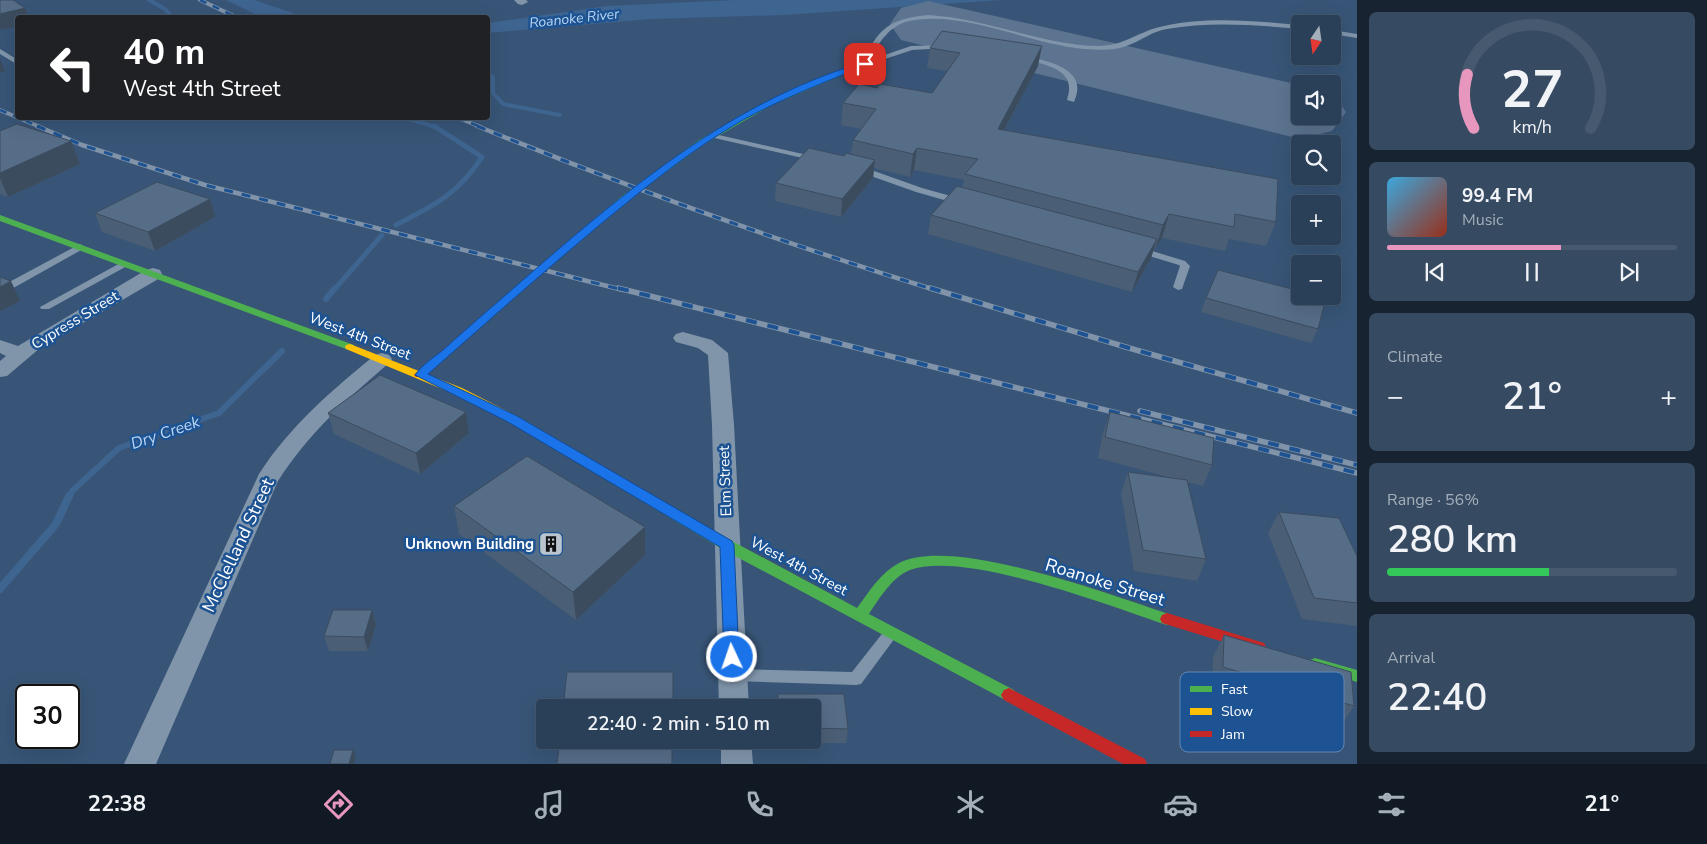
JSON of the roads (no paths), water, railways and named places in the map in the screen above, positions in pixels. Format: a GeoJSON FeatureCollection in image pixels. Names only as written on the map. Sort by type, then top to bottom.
{"type":"FeatureCollection","features":[{"type":"Feature","properties":{"kind":"main road"},"geometry":{"type":"LineString","coordinates":[[420,375],[653,176],[741,118],[799,89],[865,64]]}},
{"type":"Feature","properties":{"kind":"main road","name":"West 4th Street"},"geometry":{"type":"LineString","coordinates":[[0,218],[382,360],[420,375],[512,419],[727,545],[1139,764]]}},
{"type":"Feature","properties":{"kind":"main road","name":"Roanoke Street"},"geometry":{"type":"LineString","coordinates":[[859,616],[893,574],[902,567],[917,561],[934,560],[974,564],[1014,572],[1271,650]]}},
{"type":"Feature","properties":{"kind":"main road"},"geometry":{"type":"LineString","coordinates":[[1300,659],[1344,672]]}},
{"type":"Feature","properties":{"kind":"main road"},"geometry":{"type":"LineString","coordinates":[[1344,672],[1357,676]]}},
{"type":"Feature","properties":{"kind":"street","name":"Cypress Street"},"geometry":{"type":"LineString","coordinates":[[0,371],[19,354],[89,310],[153,274]]}},
{"type":"Feature","properties":{"kind":"street","name":"Elm Street"},"geometry":{"type":"LineString","coordinates":[[683,338],[704,344],[718,353],[723,425],[734,699]]}},
{"type":"Feature","properties":{"kind":"street"},"geometry":{"type":"LineString","coordinates":[[0,346],[19,354]]}},
{"type":"Feature","properties":{"kind":"street","name":"McClelland Street"},"geometry":{"type":"LineString","coordinates":[[140,764],[267,480],[284,453],[307,425],[332,400],[382,360]]}},
{"type":"Feature","properties":{"kind":"street"},"geometry":{"type":"LineString","coordinates":[[736,749],[737,764]]}},
{"type":"Feature","properties":{"kind":"lane"},"geometry":{"type":"LineString","coordinates":[[865,64],[871,51],[888,29],[903,20],[920,17],[960,20],[1054,43],[1090,47],[1125,44],[1155,29],[1179,25],[1243,24],[1291,27]]}},
{"type":"Feature","properties":{"kind":"lane"},"geometry":{"type":"LineString","coordinates":[[1341,33],[1357,36]]}},
{"type":"Feature","properties":{"kind":"lane"},"geometry":{"type":"LineString","coordinates":[[865,64],[911,48],[957,47]]}},
{"type":"Feature","properties":{"kind":"lane"},"geometry":{"type":"LineString","coordinates":[[0,51],[15,61]]}},
{"type":"Feature","properties":{"kind":"lane"},"geometry":{"type":"LineString","coordinates":[[1020,57],[1054,66],[1071,76],[1076,87],[1071,100]]}},
{"type":"Feature","properties":{"kind":"lane"},"geometry":{"type":"LineString","coordinates":[[713,135],[827,161]]}},
{"type":"Feature","properties":{"kind":"lane"},"geometry":{"type":"LineString","coordinates":[[846,166],[865,170],[919,190],[968,203]]}},
{"type":"Feature","properties":{"kind":"lane"},"geometry":{"type":"LineString","coordinates":[[4,289],[80,247]]}},
{"type":"Feature","properties":{"kind":"lane"},"geometry":{"type":"LineString","coordinates":[[1129,247],[1182,263],[1185,266],[1185,270],[1178,287]]}},
{"type":"Feature","properties":{"kind":"lane"},"geometry":{"type":"LineString","coordinates":[[45,307],[124,264]]}},
{"type":"Feature","properties":{"kind":"lane"},"geometry":{"type":"LineString","coordinates":[[733,675],[856,679],[891,633]]}},
{"type":"Feature","properties":{"kind":"water"},"geometry":{"type":"Polygon","coordinates":[[[226,0],[254,0],[299,15],[257,15],[226,0]]]}},
{"type":"Feature","properties":{"kind":"water","name":"Roanoke River"},"geometry":{"type":"Polygon","coordinates":[[[735,0],[1002,0],[784,15],[651,19],[490,33],[490,23],[607,6],[735,0]]]}},
{"type":"Feature","properties":{"kind":"waterway","name":"Dry Creek"},"geometry":{"type":"LineString","coordinates":[[149,0],[165,9],[170,15]]}},
{"type":"Feature","properties":{"kind":"waterway"},"geometry":{"type":"LineString","coordinates":[[490,75],[493,77],[493,93],[503,104],[560,115]]}},
{"type":"Feature","properties":{"kind":"waterway","name":"Dry Creek"},"geometry":{"type":"LineString","coordinates":[[412,120],[435,127]]}},
{"type":"Feature","properties":{"kind":"waterway","name":"Dry Creek"},"geometry":{"type":"LineString","coordinates":[[396,225],[444,198],[464,181],[482,157],[434,126]]}},
{"type":"Feature","properties":{"kind":"waterway","name":"Dry Creek"},"geometry":{"type":"LineString","coordinates":[[334,290],[382,235]]}},
{"type":"Feature","properties":{"kind":"waterway","name":"Dry Creek"},"geometry":{"type":"LineString","coordinates":[[326,299],[335,288]]}},
{"type":"Feature","properties":{"kind":"waterway","name":"Dry Creek"},"geometry":{"type":"LineString","coordinates":[[69,498],[72,491],[119,448],[219,413],[282,351]]}},
{"type":"Feature","properties":{"kind":"waterway","name":"Dry Creek"},"geometry":{"type":"LineString","coordinates":[[0,589],[56,524],[69,496]]}},
{"type":"Feature","properties":{"kind":"railway"},"geometry":{"type":"LineString","coordinates":[[200,0],[232,15]]}},
{"type":"Feature","properties":{"kind":"railway"},"geometry":{"type":"LineString","coordinates":[[0,110],[15,116]]}},
{"type":"Feature","properties":{"kind":"railway"},"geometry":{"type":"LineString","coordinates":[[24,120],[40,127]]}},
{"type":"Feature","properties":{"kind":"railway"},"geometry":{"type":"LineString","coordinates":[[463,120],[481,127]]}},
{"type":"Feature","properties":{"kind":"railway"},"geometry":{"type":"LineString","coordinates":[[37,126],[82,145],[205,185],[623,290]]}},
{"type":"Feature","properties":{"kind":"railway"},"geometry":{"type":"LineString","coordinates":[[477,126],[590,171],[704,213],[819,253],[935,290]]}},
{"type":"Feature","properties":{"kind":"railway"},"geometry":{"type":"LineString","coordinates":[[618,288],[1357,473]]}},
{"type":"Feature","properties":{"kind":"railway"},"geometry":{"type":"LineString","coordinates":[[930,288],[1129,348],[1357,413]]}},
{"type":"Feature","properties":{"kind":"railway"},"geometry":{"type":"LineString","coordinates":[[1140,411],[1357,465]]}},
{"type":"Feature","properties":{"kind":"place","name":"Unknown Building"},"geometry":{"type":"Point","coordinates":[551,544]}}]}
